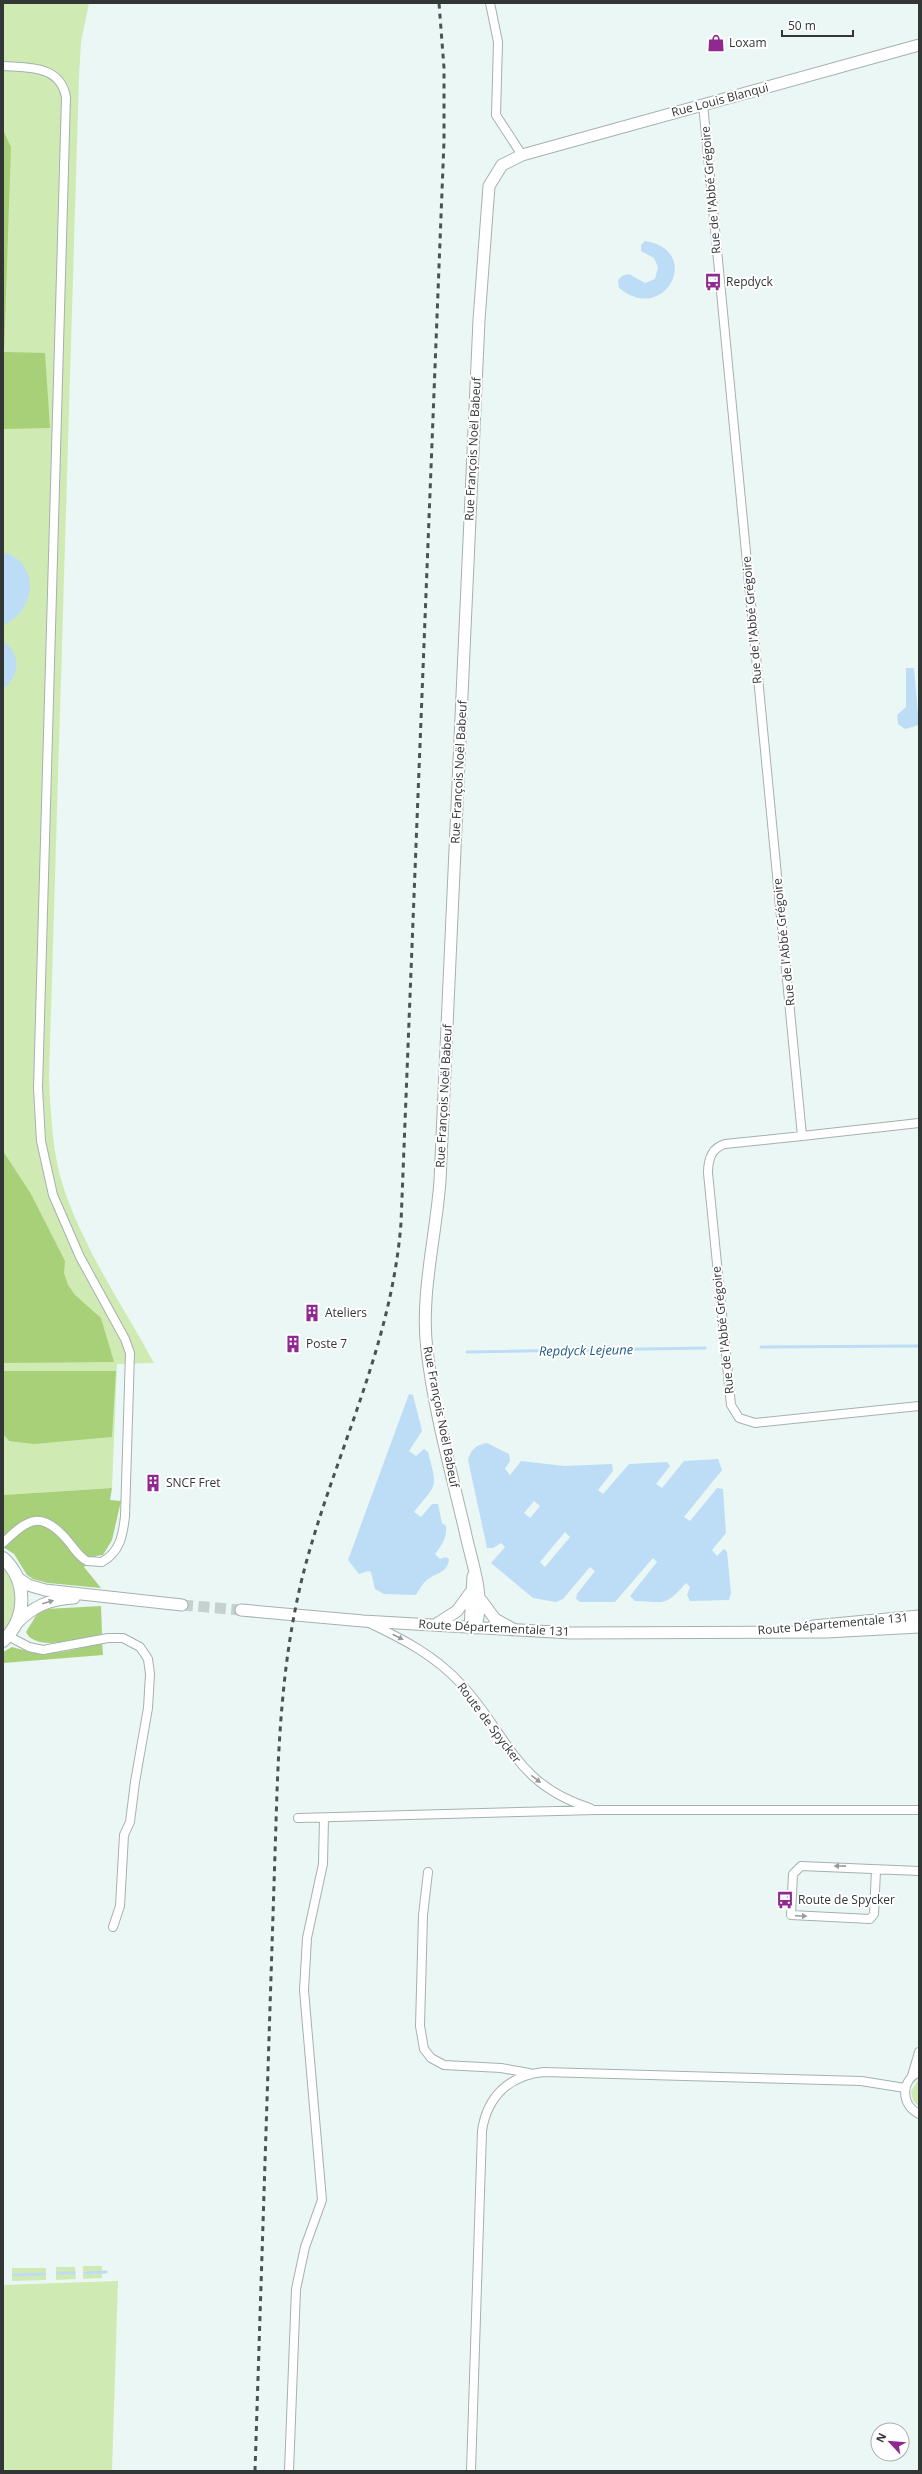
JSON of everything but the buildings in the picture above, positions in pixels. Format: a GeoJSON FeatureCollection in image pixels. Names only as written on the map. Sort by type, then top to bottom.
{"type":"FeatureCollection","features":[{"type":"Feature","properties":{"kind":"main road"},"geometry":{"type":"LineString","coordinates":[[4,1559],[18,1578],[22,1602],[16,1624],[6,1638]]}},
{"type":"Feature","properties":{"kind":"street"},"geometry":{"type":"LineString","coordinates":[[490,3],[498,42],[496,115],[522,155]]}},
{"type":"Feature","properties":{"kind":"street","name":"Rue Louis Blanqui"},"geometry":{"type":"LineString","coordinates":[[522,155],[919,45]]}},
{"type":"Feature","properties":{"kind":"street"},"geometry":{"type":"LineString","coordinates":[[3,66],[41,70],[51,73],[62,82],[66,96],[38,1088],[39,1123],[46,1169],[59,1210],[83,1264],[125,1339],[130,1366],[125,1516],[121,1540],[115,1553],[102,1562],[87,1561],[57,1529],[46,1523],[29,1522],[14,1532],[3,1543]]}},
{"type":"Feature","properties":{"kind":"street","name":"Rue de l'Abbé Grégoire"},"geometry":{"type":"LineString","coordinates":[[703,104],[802,1136]]}},
{"type":"Feature","properties":{"kind":"street","name":"Rue François Noël Babeuf"},"geometry":{"type":"LineString","coordinates":[[517,1630],[495,1619],[481,1600],[471,1562],[428,1363],[426,1312],[440,1175],[478,335],[487,197],[490,182],[498,168],[506,162],[522,155]]}},
{"type":"Feature","properties":{"kind":"street","name":"Rue de l'Abbé Grégoire"},"geometry":{"type":"LineString","coordinates":[[919,1123],[725,1144],[715,1150],[709,1160],[710,1192],[732,1409],[742,1420],[755,1423],[919,1406]]}},
{"type":"Feature","properties":{"kind":"street"},"geometry":{"type":"LineString","coordinates":[[4,1559],[5,1548],[14,1532]]}},
{"type":"Feature","properties":{"kind":"street","name":"Rue François Noël Babeuf"},"geometry":{"type":"LineString","coordinates":[[471,1562],[473,1586],[473,1628]]}},
{"type":"Feature","properties":{"kind":"street"},"geometry":{"type":"LineString","coordinates":[[18,1578],[28,1585],[41,1589],[99,1597],[182,1605]]}},
{"type":"Feature","properties":{"kind":"street"},"geometry":{"type":"LineString","coordinates":[[434,1626],[448,1618],[461,1607],[473,1586]]}},
{"type":"Feature","properties":{"kind":"street"},"geometry":{"type":"LineString","coordinates":[[16,1624],[31,1610],[44,1603],[59,1599],[99,1597]]}},
{"type":"Feature","properties":{"kind":"street","name":"Rue François Noël Babeuf"},"geometry":{"type":"LineString","coordinates":[[473,1628],[481,1600]]}},
{"type":"Feature","properties":{"kind":"street","name":"Route Départementale 131"},"geometry":{"type":"LineString","coordinates":[[241,1610],[434,1626],[639,1634],[834,1632],[919,1627]]}},
{"type":"Feature","properties":{"kind":"street","name":"Route Départementale 131"},"geometry":{"type":"LineString","coordinates":[[747,1632],[919,1616]]}},
{"type":"Feature","properties":{"kind":"street","name":"Route de Spycker"},"geometry":{"type":"LineString","coordinates":[[363,1621],[401,1638],[437,1662],[467,1690],[511,1753],[527,1772],[562,1796],[596,1810]]}},
{"type":"Feature","properties":{"kind":"street"},"geometry":{"type":"LineString","coordinates":[[6,1638],[28,1647],[44,1650],[108,1638],[123,1638],[140,1647],[148,1659],[150,1674],[148,1708],[134,1782],[130,1822],[124,1835],[120,1906],[113,1927]]}},
{"type":"Feature","properties":{"kind":"street","name":"Route de Spycker"},"geometry":{"type":"LineString","coordinates":[[298,1818],[596,1810],[919,1810]]}},
{"type":"Feature","properties":{"kind":"street"},"geometry":{"type":"LineString","coordinates":[[289,2471],[296,2289],[305,2248],[322,2200],[304,1990],[307,1938],[323,1869],[324,1818]]}},
{"type":"Feature","properties":{"kind":"street"},"geometry":{"type":"LineString","coordinates":[[876,1870],[872,1918],[791,1916],[793,1874],[798,1867],[853,1867],[876,1870],[919,1871]]}},
{"type":"Feature","properties":{"kind":"street"},"geometry":{"type":"LineString","coordinates":[[428,1872],[423,1915],[420,2026],[424,2049],[431,2058],[444,2065],[501,2068],[530,2074]]}},
{"type":"Feature","properties":{"kind":"street"},"geometry":{"type":"LineString","coordinates":[[919,2052],[915,2074],[905,2088],[908,2105],[919,2114]]}},
{"type":"Feature","properties":{"kind":"street"},"geometry":{"type":"LineString","coordinates":[[471,2471],[483,2126],[490,2103],[499,2091],[511,2082],[530,2074],[544,2072],[861,2081],[905,2088]]}},
{"type":"Feature","properties":{"kind":"green space"},"geometry":{"type":"Polygon","coordinates":[[[3,3],[89,3],[81,42],[79,77],[49,1078],[51,1120],[60,1175],[73,1212],[105,1278],[154,1363],[117,1364],[112,1488],[3,1495],[3,3]]]}},
{"type":"Feature","properties":{"kind":"green space"},"geometry":{"type":"Polygon","coordinates":[[[3,130],[11,147],[4,352],[45,353],[50,428],[3,429],[3,130]]]}},
{"type":"Feature","properties":{"kind":"green space"},"geometry":{"type":"Polygon","coordinates":[[[3,1151],[31,1194],[65,1261],[64,1273],[68,1285],[75,1295],[101,1318],[114,1362],[3,1363],[3,1151]]]}},
{"type":"Feature","properties":{"kind":"green space"},"geometry":{"type":"Polygon","coordinates":[[[3,1371],[116,1371],[112,1437],[34,1444],[9,1441],[3,1434],[3,1371]]]}},
{"type":"Feature","properties":{"kind":"green space"},"geometry":{"type":"Polygon","coordinates":[[[112,1488],[110,1500],[121,1501],[112,1540],[103,1555],[96,1556],[84,1567],[101,1588],[48,1583],[33,1579],[27,1575],[14,1554],[3,1547],[3,1495],[112,1488]]]}},
{"type":"Feature","properties":{"kind":"green space"},"geometry":{"type":"Polygon","coordinates":[[[3,1567],[12,1583],[15,1600],[12,1616],[3,1632],[3,1567]]]}},
{"type":"Feature","properties":{"kind":"green space"},"geometry":{"type":"Polygon","coordinates":[[[101,1606],[102,1634],[73,1641],[50,1643],[39,1642],[31,1638],[26,1632],[37,1614],[46,1609],[101,1606]]]}},
{"type":"Feature","properties":{"kind":"green space"},"geometry":{"type":"Polygon","coordinates":[[[102,1642],[103,1655],[3,1663],[3,1652],[12,1647],[48,1653],[78,1649],[102,1642]]]}},
{"type":"Feature","properties":{"kind":"green space"},"geometry":{"type":"Polygon","coordinates":[[[919,2079],[919,2107],[913,2100],[911,2091],[919,2079]]]}},
{"type":"Feature","properties":{"kind":"green space"},"geometry":{"type":"Polygon","coordinates":[[[83,2266],[102,2266],[102,2278],[83,2279],[83,2266]]]}},
{"type":"Feature","properties":{"kind":"green space"},"geometry":{"type":"Polygon","coordinates":[[[56,2267],[75,2267],[76,2279],[56,2280],[56,2267]]]}},
{"type":"Feature","properties":{"kind":"green space"},"geometry":{"type":"Polygon","coordinates":[[[12,2268],[46,2268],[46,2280],[12,2281],[12,2268]]]}},
{"type":"Feature","properties":{"kind":"green space"},"geometry":{"type":"Polygon","coordinates":[[[118,2281],[112,2471],[3,2471],[3,2285],[118,2281]]]}},
{"type":"Feature","properties":{"kind":"water"},"geometry":{"type":"Polygon","coordinates":[[[645,241],[663,247],[672,257],[675,270],[671,282],[663,292],[651,298],[636,297],[619,288],[618,280],[622,276],[629,274],[645,283],[655,279],[658,267],[654,258],[641,251],[641,245],[645,241]]]}},
{"type":"Feature","properties":{"kind":"water"},"geometry":{"type":"Polygon","coordinates":[[[3,552],[15,557],[24,566],[29,576],[30,587],[28,599],[23,610],[14,619],[3,625],[3,552]]]}},
{"type":"Feature","properties":{"kind":"water"},"geometry":{"type":"Polygon","coordinates":[[[3,641],[9,646],[16,658],[16,671],[13,678],[3,688],[3,641]]]}},
{"type":"Feature","properties":{"kind":"water"},"geometry":{"type":"Polygon","coordinates":[[[906,668],[914,668],[919,725],[905,729],[898,724],[897,715],[906,707],[906,668]]]}},
{"type":"Feature","properties":{"kind":"water"},"geometry":{"type":"Polygon","coordinates":[[[409,1394],[413,1395],[422,1431],[409,1451],[416,1456],[424,1449],[428,1452],[434,1480],[431,1490],[414,1512],[421,1517],[432,1504],[438,1504],[442,1523],[446,1526],[446,1534],[444,1541],[435,1554],[440,1559],[446,1557],[449,1559],[447,1567],[425,1582],[416,1595],[384,1594],[375,1589],[371,1572],[368,1571],[359,1574],[348,1560],[409,1394]]]}},
{"type":"Feature","properties":{"kind":"water"},"geometry":{"type":"Polygon","coordinates":[[[487,1443],[509,1454],[510,1461],[505,1469],[510,1475],[521,1461],[564,1466],[612,1464],[613,1471],[598,1490],[603,1494],[629,1464],[667,1462],[670,1466],[656,1484],[662,1488],[684,1461],[718,1459],[722,1470],[684,1517],[690,1521],[717,1488],[723,1489],[726,1533],[712,1550],[717,1556],[724,1549],[727,1552],[731,1593],[729,1600],[690,1601],[687,1595],[690,1587],[686,1583],[669,1600],[659,1602],[635,1601],[630,1596],[657,1562],[653,1558],[615,1602],[580,1602],[576,1599],[577,1594],[595,1571],[590,1567],[563,1599],[556,1602],[533,1598],[491,1563],[505,1547],[501,1543],[493,1548],[487,1548],[468,1460],[472,1450],[487,1443]],[[534,1501],[524,1513],[530,1518],[540,1506],[534,1501]],[[565,1532],[540,1562],[545,1567],[570,1537],[565,1532]]]}},
{"type":"Feature","properties":{"kind":"waterway","name":"Repdyck Lejeune"},"geometry":{"type":"LineString","coordinates":[[761,1347],[919,1346]]}},
{"type":"Feature","properties":{"kind":"waterway","name":"Repdyck Lejeune"},"geometry":{"type":"LineString","coordinates":[[467,1352],[705,1348]]}},
{"type":"Feature","properties":{"kind":"waterway"},"geometry":{"type":"LineString","coordinates":[[85,2273],[106,2272]]}},
{"type":"Feature","properties":{"kind":"waterway"},"geometry":{"type":"LineString","coordinates":[[58,2273],[74,2273]]}},
{"type":"Feature","properties":{"kind":"waterway"},"geometry":{"type":"LineString","coordinates":[[14,2275],[44,2274]]}},
{"type":"Feature","properties":{"kind":"tunnel"},"geometry":{"type":"LineString","coordinates":[[182,1605],[241,1610]]}},
{"type":"Feature","properties":{"kind":"railway"},"geometry":{"type":"LineString","coordinates":[[255,2471],[277,1792],[285,1673],[294,1614],[308,1556],[363,1391],[387,1309],[396,1267],[401,1223],[444,141],[444,68],[439,3]]}},
{"type":"Feature","properties":{"kind":"place","name":"Loxam"},"geometry":{"type":"Point","coordinates":[716,43]}},
{"type":"Feature","properties":{"kind":"place","name":"Repdyck"},"geometry":{"type":"Point","coordinates":[713,282]}},
{"type":"Feature","properties":{"kind":"place","name":"Ateliers"},"geometry":{"type":"Point","coordinates":[312,1313]}},
{"type":"Feature","properties":{"kind":"place","name":"Poste 7"},"geometry":{"type":"Point","coordinates":[293,1344]}},
{"type":"Feature","properties":{"kind":"place","name":"SNCF Fret"},"geometry":{"type":"Point","coordinates":[153,1483]}},
{"type":"Feature","properties":{"kind":"place","name":"Route de Spycker"},"geometry":{"type":"Point","coordinates":[785,1900]}}]}
